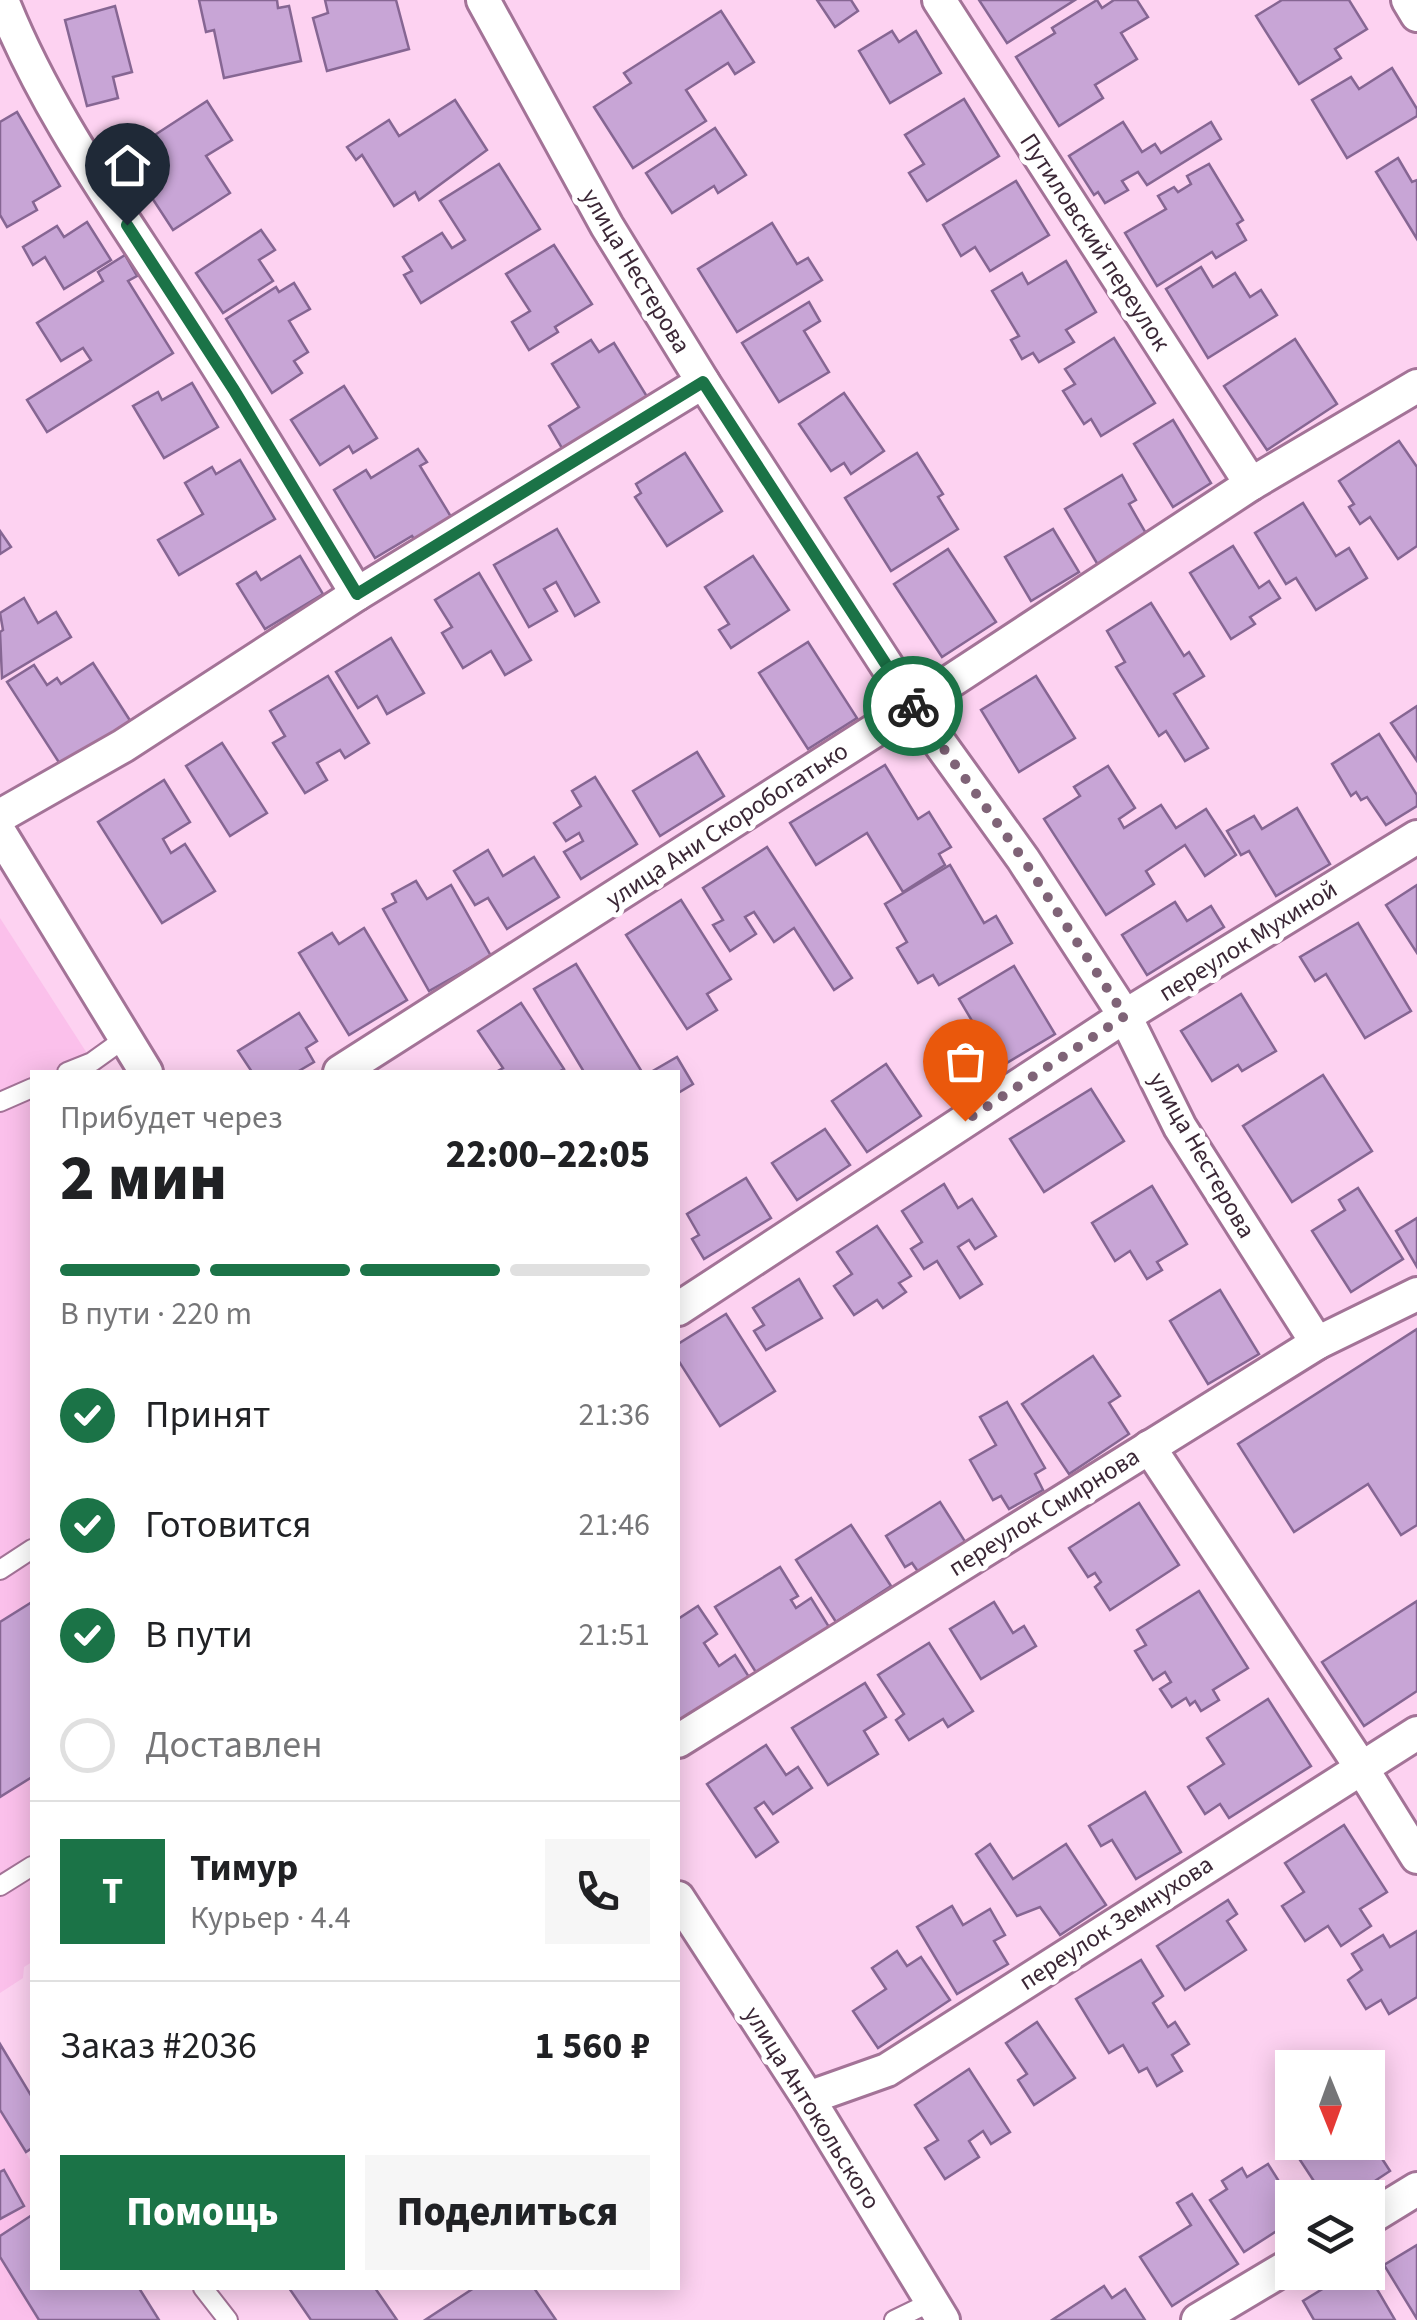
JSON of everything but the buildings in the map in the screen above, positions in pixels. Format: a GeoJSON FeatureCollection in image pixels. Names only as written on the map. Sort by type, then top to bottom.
{"type":"FeatureCollection","features":[{"type":"Feature","properties":{"kind":"street"},"geometry":{"type":"LineString","coordinates":[[2,0],[19,44],[63,126],[234,390],[357,594]]}},
{"type":"Feature","properties":{"kind":"street","name":"улица Нестерова"},"geometry":{"type":"LineString","coordinates":[[483,0],[606,226],[912,706],[1023,859],[1125,1016],[1180,1127],[1318,1343]]}},
{"type":"Feature","properties":{"kind":"street","name":"Путиловский переулок"},"geometry":{"type":"LineString","coordinates":[[940,0],[1251,484]]}},
{"type":"Feature","properties":{"kind":"street"},"geometry":{"type":"LineString","coordinates":[[1408,0],[1417,14]]}},
{"type":"Feature","properties":{"kind":"street"},"geometry":{"type":"LineString","coordinates":[[0,816],[123,746],[357,594],[703,382]]}},
{"type":"Feature","properties":{"kind":"street","name":"улица Ани Скоробогатько"},"geometry":{"type":"LineString","coordinates":[[343,1070],[1251,484],[1417,386]]}},
{"type":"Feature","properties":{"kind":"street"},"geometry":{"type":"LineString","coordinates":[[0,833],[145,1070]]}},
{"type":"Feature","properties":{"kind":"street","name":"переулок Мухиной"},"geometry":{"type":"LineString","coordinates":[[680,1308],[1125,1016],[1417,838]]}},
{"type":"Feature","properties":{"kind":"street","name":"переулок Смирнова"},"geometry":{"type":"LineString","coordinates":[[680,1740],[1318,1343],[1417,1294]]}},
{"type":"Feature","properties":{"kind":"street"},"geometry":{"type":"LineString","coordinates":[[1149,1447],[1417,1857]]}},
{"type":"Feature","properties":{"kind":"street","name":"переулок Земнухова"},"geometry":{"type":"LineString","coordinates":[[808,2098],[887,2070],[1417,1733]]}},
{"type":"Feature","properties":{"kind":"street","name":"улица Антокольского"},"geometry":{"type":"LineString","coordinates":[[680,1901],[808,2098],[937,2311]]}},
{"type":"Feature","properties":{"kind":"street"},"geometry":{"type":"LineString","coordinates":[[1385,2209],[1417,2189]]}},
{"type":"Feature","properties":{"kind":"street"},"geometry":{"type":"LineString","coordinates":[[1198,2320],[1275,2274]]}},
{"type":"Feature","properties":{"kind":"lane"},"geometry":{"type":"LineString","coordinates":[[72,1070],[92,1062],[124,1039]]}},
{"type":"Feature","properties":{"kind":"lane"},"geometry":{"type":"LineString","coordinates":[[0,1102],[30,1089]]}},
{"type":"Feature","properties":{"kind":"lane"},"geometry":{"type":"LineString","coordinates":[[0,1570],[30,1550]]}},
{"type":"Feature","properties":{"kind":"lane"},"geometry":{"type":"LineString","coordinates":[[0,1886],[30,1867]]}},
{"type":"Feature","properties":{"kind":"lane"},"geometry":{"type":"LineString","coordinates":[[205,2290],[228,2320]]}},
{"type":"Feature","properties":{"kind":"lane"},"geometry":{"type":"LineString","coordinates":[[894,2320],[937,2311]]}},
{"type":"Feature","properties":{"kind":"shaded area"},"geometry":{"type":"Polygon","coordinates":[[[0,918],[98,1070],[30,1070],[30,1963],[24,1967],[23,1978],[0,1993],[0,918]]]}},
{"type":"Feature","properties":{"kind":"shaded area"},"geometry":{"type":"Polygon","coordinates":[[[0,2044],[30,2094],[30,2149],[26,2152],[30,2160],[30,2290],[140,2290],[159,2320],[0,2320],[0,2044]]]}},
{"type":"Feature","properties":{"kind":"way so far"},"geometry":{"type":"LineString","coordinates":[[913,706],[1023,859],[1125,1016],[965,1121]]}},
{"type":"Feature","properties":{"kind":"route"},"geometry":{"type":"LineString","coordinates":[[127,225],[234,390],[357,594],[703,382],[913,706]]}}]}
